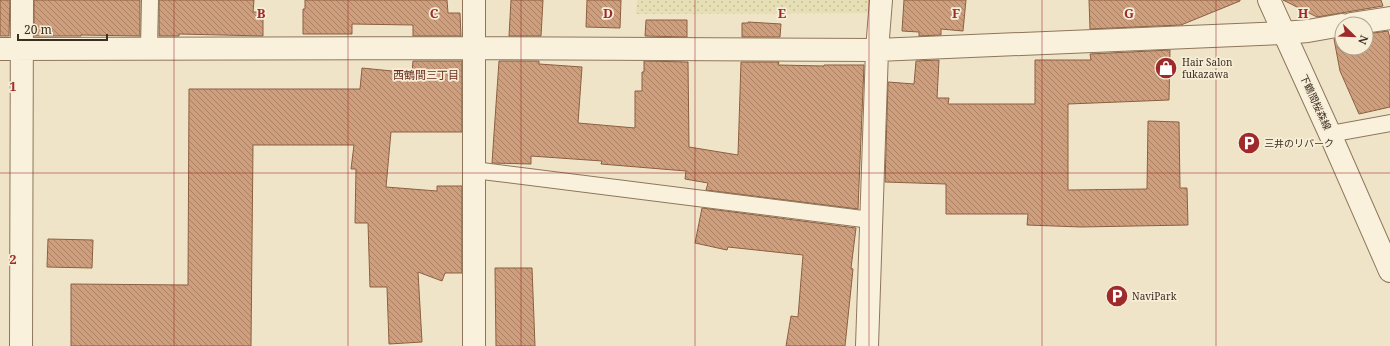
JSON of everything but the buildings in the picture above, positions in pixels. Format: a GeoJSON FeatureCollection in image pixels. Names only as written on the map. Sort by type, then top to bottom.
{"type":"FeatureCollection","features":[{"type":"Feature","properties":{"kind":"street"},"geometry":{"type":"LineString","coordinates":[[21,346],[22,0]]}},
{"type":"Feature","properties":{"kind":"street"},"geometry":{"type":"LineString","coordinates":[[474,0],[474,346]]}},
{"type":"Feature","properties":{"kind":"street"},"geometry":{"type":"LineString","coordinates":[[867,346],[877,50],[881,0]]}},
{"type":"Feature","properties":{"kind":"street","name":"下鶴間桜森線"},"geometry":{"type":"LineString","coordinates":[[1269,0],[1390,271]]}},
{"type":"Feature","properties":{"kind":"street"},"geometry":{"type":"LineString","coordinates":[[1374,20],[1390,18]]}},
{"type":"Feature","properties":{"kind":"street"},"geometry":{"type":"LineString","coordinates":[[0,49],[474,48],[877,50],[1283,33],[1334,27]]}},
{"type":"Feature","properties":{"kind":"lane"},"geometry":{"type":"LineString","coordinates":[[149,48],[150,0]]}},
{"type":"Feature","properties":{"kind":"lane"},"geometry":{"type":"LineString","coordinates":[[1330,134],[1390,123]]}},
{"type":"Feature","properties":{"kind":"lane"},"geometry":{"type":"LineString","coordinates":[[474,170],[872,220]]}},
{"type":"Feature","properties":{"kind":"shaded area"},"geometry":{"type":"Polygon","coordinates":[[[637,0],[871,0],[870,13],[636,14],[637,0]]]}},
{"type":"Feature","properties":{"kind":"place","name":"Hair Salon fukazawa"},"geometry":{"type":"Point","coordinates":[1166,68]}},
{"type":"Feature","properties":{"kind":"place","name":"三井のリパーク"},"geometry":{"type":"Point","coordinates":[1249,143]}},
{"type":"Feature","properties":{"kind":"place","name":"NaviPark"},"geometry":{"type":"Point","coordinates":[1117,296]}},
{"type":"Feature","properties":{"kind":"district","name":"西鶴間三丁目"},"geometry":{"type":"Point","coordinates":[426,74]}}]}
